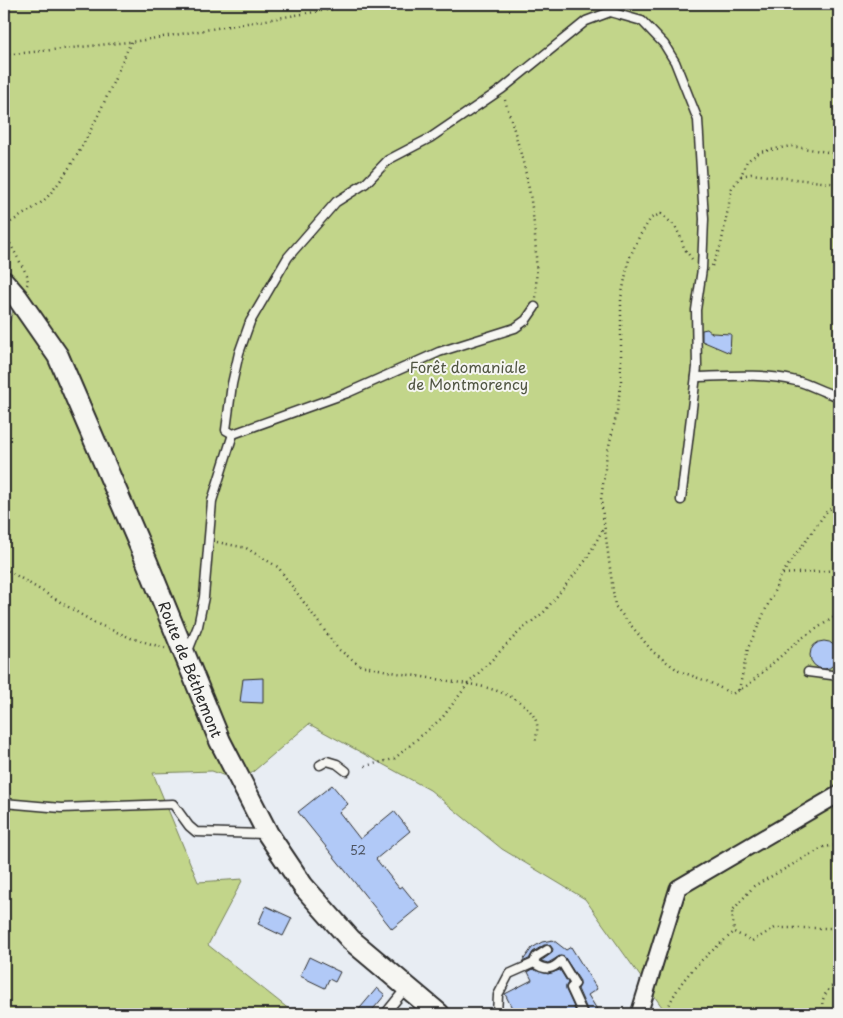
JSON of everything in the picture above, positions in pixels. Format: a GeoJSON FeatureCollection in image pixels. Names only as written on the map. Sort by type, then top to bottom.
{"type":"FeatureCollection","features":[{"type":"Feature","properties":{"kind":"street","name":"Route de Béthemont"},"geometry":{"type":"LineString","coordinates":[[4,282],[17,297],[58,356],[220,742],[268,834],[303,886],[351,940],[439,1014]]}},
{"type":"Feature","properties":{"kind":"street"},"geometry":{"type":"LineString","coordinates":[[639,1014],[678,888],[839,794]]}},
{"type":"Feature","properties":{"kind":"lane"},"geometry":{"type":"LineString","coordinates":[[535,307],[526,320],[515,328],[439,352],[347,392],[233,434],[226,430],[232,384],[239,353],[250,322],[288,257],[336,202],[366,183],[388,160],[430,138],[502,90],[586,21],[610,12],[642,21],[664,44],[675,62],[698,120],[704,219],[702,269],[696,310],[696,377],[681,500]]}},
{"type":"Feature","properties":{"kind":"lane"},"geometry":{"type":"LineString","coordinates":[[696,377],[777,376],[807,383],[834,396],[839,395]]}},
{"type":"Feature","properties":{"kind":"lane"},"geometry":{"type":"LineString","coordinates":[[184,654],[198,626],[204,597],[212,500],[233,434]]}},
{"type":"Feature","properties":{"kind":"lane"},"geometry":{"type":"LineString","coordinates":[[808,672],[839,676]]}},
{"type":"Feature","properties":{"kind":"lane"},"geometry":{"type":"LineString","coordinates":[[320,765],[327,761],[332,762],[346,771]]}},
{"type":"Feature","properties":{"kind":"lane"},"geometry":{"type":"LineString","coordinates":[[4,803],[61,808],[173,804],[189,826],[196,832],[268,834]]}},
{"type":"Feature","properties":{"kind":"lane"},"geometry":{"type":"LineString","coordinates":[[497,1014],[498,996],[509,974],[534,963],[536,957],[547,950]]}},
{"type":"Feature","properties":{"kind":"lane"},"geometry":{"type":"LineString","coordinates":[[534,963],[548,969],[553,968],[562,961],[575,984],[570,988],[584,1014]]}},
{"type":"Feature","properties":{"kind":"lane"},"geometry":{"type":"LineString","coordinates":[[385,1014],[408,987]]}},
{"type":"Feature","properties":{"kind":"path"},"geometry":{"type":"LineString","coordinates":[[4,55],[131,42],[363,4]]}},
{"type":"Feature","properties":{"kind":"path"},"geometry":{"type":"LineString","coordinates":[[17,297],[23,292],[28,283],[27,275],[7,238],[8,224],[48,196],[62,176],[83,144],[131,42]]}},
{"type":"Feature","properties":{"kind":"path"},"geometry":{"type":"LineString","coordinates":[[502,90],[514,128],[531,200],[536,270],[535,307]]}},
{"type":"Feature","properties":{"kind":"path"},"geometry":{"type":"LineString","coordinates":[[741,176],[751,174],[839,184]]}},
{"type":"Feature","properties":{"kind":"path"},"geometry":{"type":"LineString","coordinates":[[739,690],[748,648],[782,574],[827,511],[839,503]]}},
{"type":"Feature","properties":{"kind":"path"},"geometry":{"type":"LineString","coordinates":[[366,766],[394,759],[442,718],[468,684],[520,631],[544,612],[586,560],[604,529]]}},
{"type":"Feature","properties":{"kind":"path"},"geometry":{"type":"LineString","coordinates":[[208,540],[246,548],[278,567],[294,586],[338,650],[360,665],[397,673],[487,687],[517,700],[530,711],[538,727],[536,744]]}},
{"type":"Feature","properties":{"kind":"path"},"geometry":{"type":"LineString","coordinates":[[4,568],[96,622],[131,638],[184,654]]}},
{"type":"Feature","properties":{"kind":"path"},"geometry":{"type":"LineString","coordinates":[[782,574],[839,570]]}},
{"type":"Feature","properties":{"kind":"path"},"geometry":{"type":"LineString","coordinates":[[734,932],[732,911],[754,886],[824,847],[839,845]]}},
{"type":"Feature","properties":{"kind":"path"},"geometry":{"type":"LineString","coordinates":[[734,932],[752,940],[775,928],[806,927],[839,930]]}},
{"type":"Feature","properties":{"kind":"path"},"geometry":{"type":"LineString","coordinates":[[666,1014],[671,1000],[695,966],[734,932]]}},
{"type":"Feature","properties":{"kind":"path"},"geometry":{"type":"LineString","coordinates":[[823,1014],[821,1003],[827,990],[839,980]]}},
{"type":"Feature","properties":{"kind":"green space","name":"Forêt domaniale de Montmorency"},"geometry":{"type":"Polygon","coordinates":[[[4,4],[839,4],[839,1014],[667,1014],[585,899],[502,849],[430,790],[309,724],[241,782],[212,771],[153,773],[198,882],[243,879],[208,945],[295,1014],[4,1014],[4,341],[17,297],[4,283],[4,4]]]}},
{"type":"Feature","properties":{"kind":"building"},"geometry":{"type":"Polygon","coordinates":[[[707,329],[712,333],[731,334],[730,353],[702,341],[702,330],[707,329]]]}},
{"type":"Feature","properties":{"kind":"building"},"geometry":{"type":"Polygon","coordinates":[[[824,641],[834,645],[838,655],[834,665],[824,669],[814,665],[810,655],[814,645],[824,641]]]}},
{"type":"Feature","properties":{"kind":"building"},"geometry":{"type":"Polygon","coordinates":[[[263,678],[263,703],[240,702],[243,679],[263,678]]]}},
{"type":"Feature","properties":{"kind":"building"},"geometry":{"type":"Polygon","coordinates":[[[332,785],[348,804],[339,812],[360,839],[394,811],[410,831],[376,859],[399,888],[402,886],[419,907],[392,929],[298,812],[332,785]]]}},
{"type":"Feature","properties":{"kind":"building"},"geometry":{"type":"Polygon","coordinates":[[[266,906],[292,918],[283,936],[258,924],[266,906]]]}},
{"type":"Feature","properties":{"kind":"building"},"geometry":{"type":"Polygon","coordinates":[[[553,940],[566,950],[571,947],[597,989],[588,995],[600,1014],[589,1014],[578,989],[580,981],[565,958],[560,956],[548,963],[541,961],[552,953],[553,949],[550,945],[544,945],[533,952],[529,959],[522,962],[532,948],[542,942],[553,940]]]}},
{"type":"Feature","properties":{"kind":"building"},"geometry":{"type":"Polygon","coordinates":[[[309,957],[340,972],[335,982],[329,979],[325,988],[300,976],[309,957]]]}},
{"type":"Feature","properties":{"kind":"building"},"geometry":{"type":"Polygon","coordinates":[[[533,969],[548,974],[560,970],[568,983],[566,990],[577,1014],[569,1014],[568,1011],[546,1014],[515,1014],[505,994],[532,980],[528,972],[533,969]]]}},
{"type":"Feature","properties":{"kind":"building"},"geometry":{"type":"Polygon","coordinates":[[[377,988],[385,995],[369,1014],[355,1014],[377,988]]]}}]}
